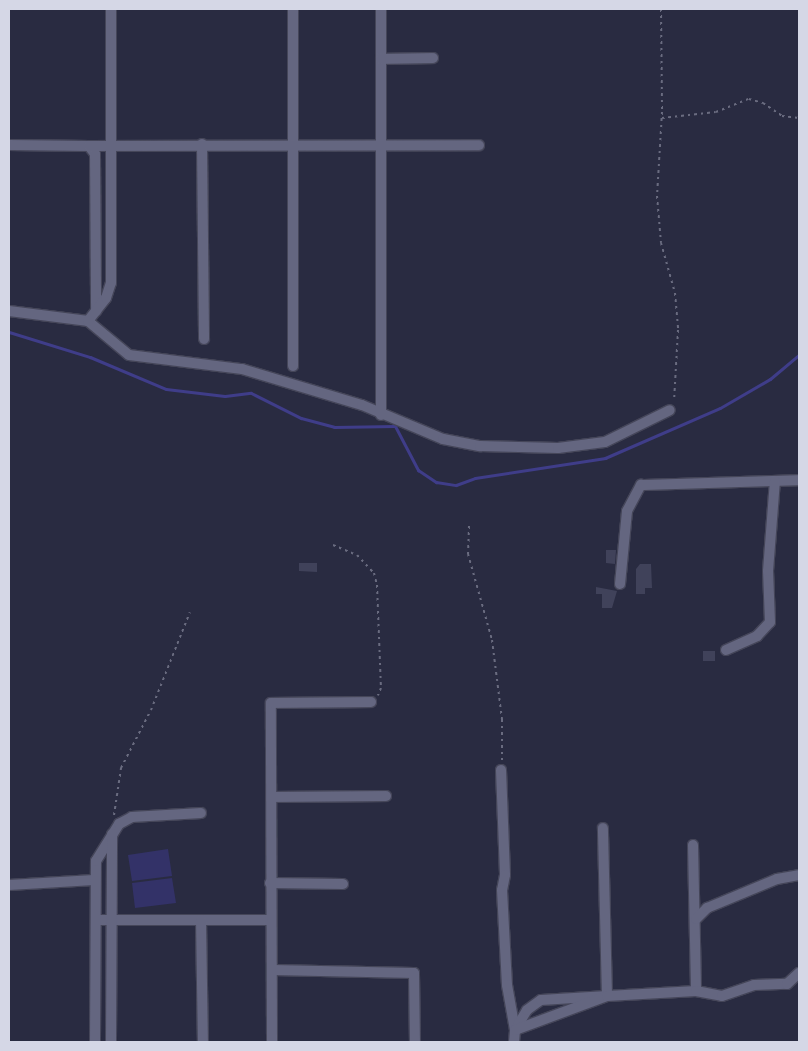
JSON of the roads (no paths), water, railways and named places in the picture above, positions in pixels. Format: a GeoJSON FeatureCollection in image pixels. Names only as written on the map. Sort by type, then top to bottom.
{"type":"FeatureCollection","features":[{"type":"Feature","properties":{"kind":"street"},"geometry":{"type":"LineString","coordinates":[[88,321],[96,311],[111,283],[111,9]]}},
{"type":"Feature","properties":{"kind":"street"},"geometry":{"type":"LineString","coordinates":[[293,9],[293,366]]}},
{"type":"Feature","properties":{"kind":"street"},"geometry":{"type":"LineString","coordinates":[[381,9],[381,415]]}},
{"type":"Feature","properties":{"kind":"street"},"geometry":{"type":"LineString","coordinates":[[381,59],[433,58]]}},
{"type":"Feature","properties":{"kind":"street"},"geometry":{"type":"LineString","coordinates":[[9,144],[89,146],[202,144],[479,145]]}},
{"type":"Feature","properties":{"kind":"street"},"geometry":{"type":"LineString","coordinates":[[202,144],[204,339]]}},
{"type":"Feature","properties":{"kind":"street"},"geometry":{"type":"LineString","coordinates":[[89,146],[95,154],[96,311]]}},
{"type":"Feature","properties":{"kind":"street"},"geometry":{"type":"LineString","coordinates":[[9,311],[88,321],[129,355],[242,369],[362,405],[381,415],[443,439],[512,449],[605,442],[670,410]]}},
{"type":"Feature","properties":{"kind":"street"},"geometry":{"type":"LineString","coordinates":[[620,584],[627,511],[641,485],[799,480]]}},
{"type":"Feature","properties":{"kind":"street"},"geometry":{"type":"LineString","coordinates":[[726,650],[757,636],[770,622],[768,571],[775,481]]}},
{"type":"Feature","properties":{"kind":"street"},"geometry":{"type":"LineString","coordinates":[[272,1042],[273,970],[270,883],[274,797],[271,703],[371,702]]}},
{"type":"Feature","properties":{"kind":"street"},"geometry":{"type":"LineString","coordinates":[[501,770],[502,890],[507,985],[515,1030],[514,1042]]}},
{"type":"Feature","properties":{"kind":"street"},"geometry":{"type":"LineString","coordinates":[[274,797],[386,796]]}},
{"type":"Feature","properties":{"kind":"street"},"geometry":{"type":"LineString","coordinates":[[95,1042],[96,920],[94,880],[96,861],[119,824],[132,817],[201,812]]}},
{"type":"Feature","properties":{"kind":"street"},"geometry":{"type":"LineString","coordinates":[[602,828],[607,996]]}},
{"type":"Feature","properties":{"kind":"street"},"geometry":{"type":"LineString","coordinates":[[111,1042],[112,833]]}},
{"type":"Feature","properties":{"kind":"street"},"geometry":{"type":"LineString","coordinates":[[693,845],[696,991]]}},
{"type":"Feature","properties":{"kind":"street"},"geometry":{"type":"LineString","coordinates":[[696,918],[707,908],[777,879],[799,875]]}},
{"type":"Feature","properties":{"kind":"street"},"geometry":{"type":"LineString","coordinates":[[9,885],[94,880]]}},
{"type":"Feature","properties":{"kind":"street"},"geometry":{"type":"LineString","coordinates":[[270,883],[343,884]]}},
{"type":"Feature","properties":{"kind":"street"},"geometry":{"type":"LineString","coordinates":[[96,920],[271,920]]}},
{"type":"Feature","properties":{"kind":"street"},"geometry":{"type":"LineString","coordinates":[[201,920],[203,1042]]}},
{"type":"Feature","properties":{"kind":"street"},"geometry":{"type":"LineString","coordinates":[[273,970],[414,973],[415,1042]]}},
{"type":"Feature","properties":{"kind":"street"},"geometry":{"type":"LineString","coordinates":[[515,1030],[527,1010],[541,1000],[696,991],[722,996],[754,985],[787,984],[799,973]]}},
{"type":"Feature","properties":{"kind":"street"},"geometry":{"type":"LineString","coordinates":[[515,1030],[607,996]]}},
{"type":"Feature","properties":{"kind":"waterway"},"geometry":{"type":"LineString","coordinates":[[9,332],[90,357],[166,389],[225,396],[251,393],[301,418],[334,427],[395,426],[418,470],[436,482],[456,485],[475,478],[605,458],[720,408],[770,379],[799,355]]}}]}
